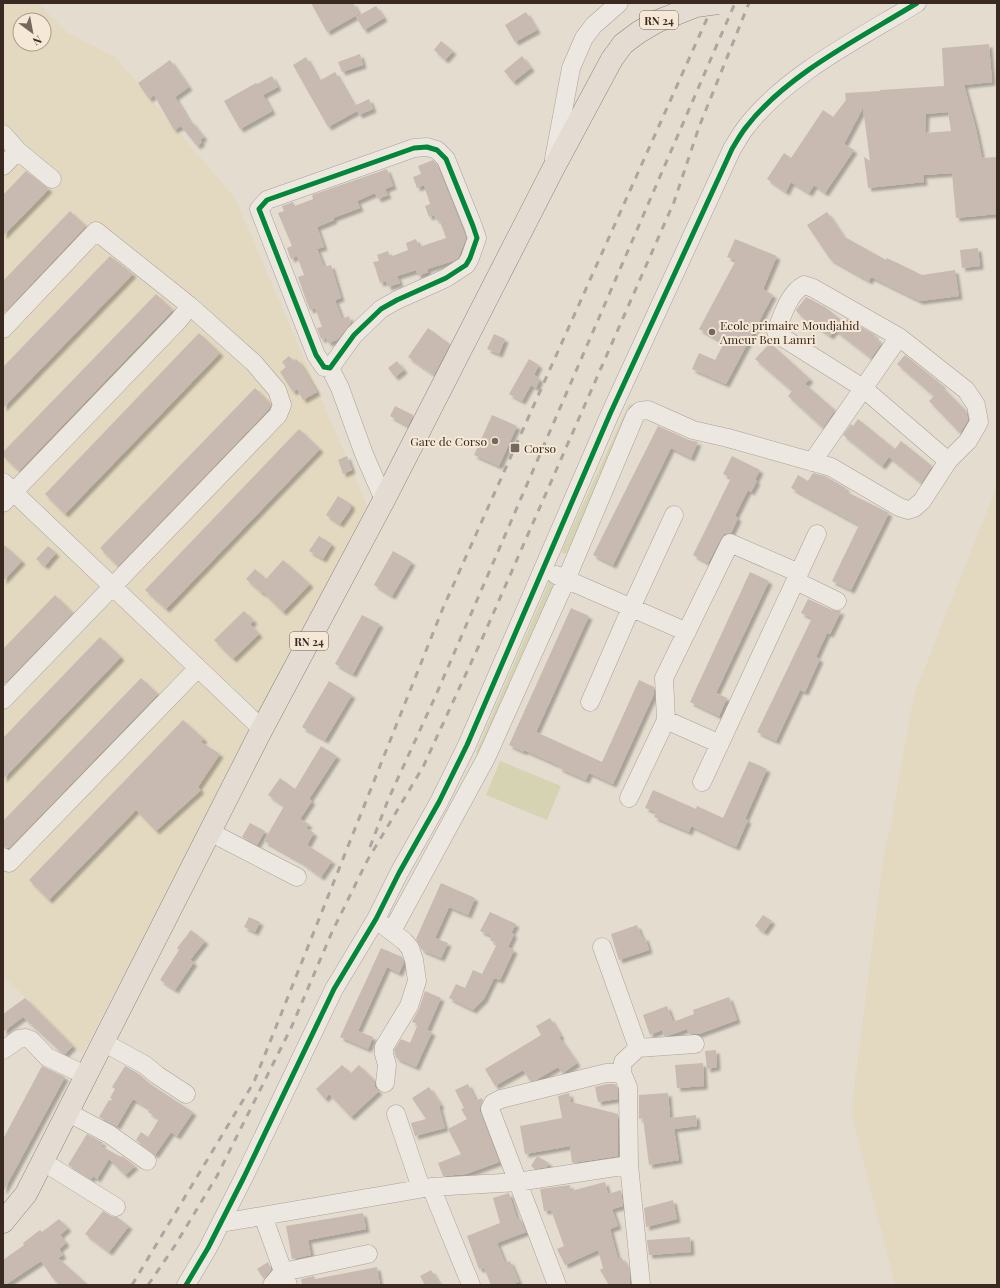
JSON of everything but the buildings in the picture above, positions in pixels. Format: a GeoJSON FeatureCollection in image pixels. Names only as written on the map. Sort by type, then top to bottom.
{"type":"FeatureCollection","features":[{"type":"Feature","properties":{"kind":"main road","name":"RN 24"},"geometry":{"type":"LineString","coordinates":[[3,1222],[26,1194],[85,1075],[262,729],[384,500],[552,171],[612,59],[623,44],[639,32],[658,21],[696,6],[718,3]]}},
{"type":"Feature","properties":{"kind":"street"},"geometry":{"type":"LineString","coordinates":[[552,171],[571,68],[584,38],[594,25],[619,3]]}},
{"type":"Feature","properties":{"kind":"street"},"geometry":{"type":"LineString","coordinates":[[186,1285],[244,1177],[334,989],[376,919],[399,873],[438,802],[466,745],[610,414],[732,149],[746,126],[760,110],[787,86],[822,61],[917,3]]}},
{"type":"Feature","properties":{"kind":"street"},"geometry":{"type":"LineString","coordinates":[[3,134],[18,151],[52,180]]}},
{"type":"Feature","properties":{"kind":"street"},"geometry":{"type":"LineString","coordinates":[[427,147],[437,150],[446,159],[452,172],[477,238],[470,258],[466,265],[446,278],[381,308],[354,334],[330,368],[324,367],[316,355],[259,209],[266,200],[414,148],[427,147]]}},
{"type":"Feature","properties":{"kind":"street"},"geometry":{"type":"LineString","coordinates":[[3,166],[18,151]]}},
{"type":"Feature","properties":{"kind":"street"},"geometry":{"type":"LineString","coordinates":[[3,329],[96,231],[190,306],[254,363],[277,390],[282,405],[278,415],[3,700]]}},
{"type":"Feature","properties":{"kind":"street"},"geometry":{"type":"LineString","coordinates":[[392,931],[486,758],[566,580],[635,416],[640,411],[648,410],[693,430],[728,438],[831,467],[899,507],[908,510],[914,508],[922,501],[948,461],[968,441],[979,422],[976,405],[966,390],[899,337],[813,288],[804,285],[798,289],[792,297],[776,331],[777,334],[863,388],[948,461]]}},
{"type":"Feature","properties":{"kind":"street"},"geometry":{"type":"LineString","coordinates":[[190,306],[178,321],[6,492],[113,586],[262,729]]}},
{"type":"Feature","properties":{"kind":"street"},"geometry":{"type":"LineString","coordinates":[[812,462],[899,337]]}},
{"type":"Feature","properties":{"kind":"street"},"geometry":{"type":"LineString","coordinates":[[330,368],[340,388],[364,454],[384,500]]}},
{"type":"Feature","properties":{"kind":"street"},"geometry":{"type":"LineString","coordinates":[[590,702],[674,515]]}},
{"type":"Feature","properties":{"kind":"street"},"geometry":{"type":"LineString","coordinates":[[702,782],[817,534]]}},
{"type":"Feature","properties":{"kind":"street"},"geometry":{"type":"LineString","coordinates":[[629,798],[666,720],[664,678],[730,543],[797,577],[837,601]]}},
{"type":"Feature","properties":{"kind":"street"},"geometry":{"type":"LineString","coordinates":[[543,569],[687,632]]}},
{"type":"Feature","properties":{"kind":"street"},"geometry":{"type":"LineString","coordinates":[[3,857],[9,863],[198,668]]}},
{"type":"Feature","properties":{"kind":"street"},"geometry":{"type":"LineString","coordinates":[[666,720],[720,744]]}},
{"type":"Feature","properties":{"kind":"street"},"geometry":{"type":"LineString","coordinates":[[210,832],[297,877]]}},
{"type":"Feature","properties":{"kind":"street"},"geometry":{"type":"LineString","coordinates":[[376,919],[404,941],[410,948],[414,960],[417,981],[409,1006],[384,1047],[387,1066],[384,1084]]}},
{"type":"Feature","properties":{"kind":"street"},"geometry":{"type":"LineString","coordinates":[[602,947],[638,1048]]}},
{"type":"Feature","properties":{"kind":"street"},"geometry":{"type":"LineString","coordinates":[[3,1050],[19,1038],[26,1038],[31,1040],[47,1057],[85,1075]]}},
{"type":"Feature","properties":{"kind":"street"},"geometry":{"type":"LineString","coordinates":[[103,1042],[145,1065],[157,1075],[186,1094]]}},
{"type":"Feature","properties":{"kind":"street"},"geometry":{"type":"LineString","coordinates":[[641,1285],[629,1165],[628,1087],[622,1073],[623,1062],[638,1048],[695,1044]]}},
{"type":"Feature","properties":{"kind":"street"},"geometry":{"type":"LineString","coordinates":[[556,1285],[490,1108],[493,1103],[501,1099],[606,1073],[622,1073]]}},
{"type":"Feature","properties":{"kind":"street"},"geometry":{"type":"LineString","coordinates":[[67,1112],[109,1134],[147,1161]]}},
{"type":"Feature","properties":{"kind":"street"},"geometry":{"type":"LineString","coordinates":[[396,1114],[426,1188],[470,1285]]}},
{"type":"Feature","properties":{"kind":"street"},"geometry":{"type":"LineString","coordinates":[[42,1161],[116,1207]]}},
{"type":"Feature","properties":{"kind":"street"},"geometry":{"type":"LineString","coordinates":[[220,1223],[426,1188],[517,1182],[629,1165]]}},
{"type":"Feature","properties":{"kind":"street"},"geometry":{"type":"LineString","coordinates":[[264,1216],[281,1281],[368,1254]]}},
{"type":"Feature","properties":{"kind":"shaded area"},"geometry":{"type":"Polygon","coordinates":[[[3,3],[38,3],[47,12],[12,12],[12,52],[52,52],[52,17],[68,33],[115,57],[235,198],[370,512],[82,1054],[3,976],[3,3]]]}},
{"type":"Feature","properties":{"kind":"shaded area"},"geometry":{"type":"Polygon","coordinates":[[[629,404],[634,406],[567,553],[563,554],[562,550],[629,404]]]}},
{"type":"Feature","properties":{"kind":"shaded area"},"geometry":{"type":"Polygon","coordinates":[[[997,486],[997,1285],[895,1285],[851,1112],[883,859],[914,695],[997,486]]]}},
{"type":"Feature","properties":{"kind":"shaded area"},"geometry":{"type":"Polygon","coordinates":[[[550,580],[556,583],[478,758],[476,752],[550,580]]]}},
{"type":"Feature","properties":{"kind":"shaded area"},"geometry":{"type":"Polygon","coordinates":[[[500,761],[561,786],[547,820],[486,795],[500,761]]]}},
{"type":"Feature","properties":{"kind":"railway"},"geometry":{"type":"LineString","coordinates":[[132,1285],[254,1082],[443,608],[714,3]]}},
{"type":"Feature","properties":{"kind":"railway"},"geometry":{"type":"LineString","coordinates":[[370,847],[388,800],[436,695],[735,3]]}},
{"type":"Feature","properties":{"kind":"railway"},"geometry":{"type":"LineString","coordinates":[[148,1285],[174,1247],[217,1176],[291,1028],[332,932],[367,861],[423,767],[482,639],[674,202],[699,127],[749,3]]}},
{"type":"Feature","properties":{"kind":"cycle path"},"geometry":{"type":"LineString","coordinates":[[186,1285],[208,1248],[244,1177],[334,989],[376,919],[399,873],[439,802],[467,745],[610,414],[732,149],[747,126],[764,107],[804,73],[850,43],[917,3]]}},
{"type":"Feature","properties":{"kind":"cycle path"},"geometry":{"type":"LineString","coordinates":[[427,147],[437,150],[446,159],[473,226],[477,238],[470,258],[466,265],[446,278],[397,300],[381,309],[354,335],[330,368],[324,367],[316,355],[259,209],[267,200],[414,148],[427,147]]}},
{"type":"Feature","properties":{"kind":"place","name":"Ecole primaire Moudjahid Ameur Ben Lamri"},"geometry":{"type":"Point","coordinates":[712,332]}},
{"type":"Feature","properties":{"kind":"place","name":"Gare de Corso"},"geometry":{"type":"Point","coordinates":[495,441]}},
{"type":"Feature","properties":{"kind":"place","name":"Corso"},"geometry":{"type":"Point","coordinates":[515,448]}}]}
